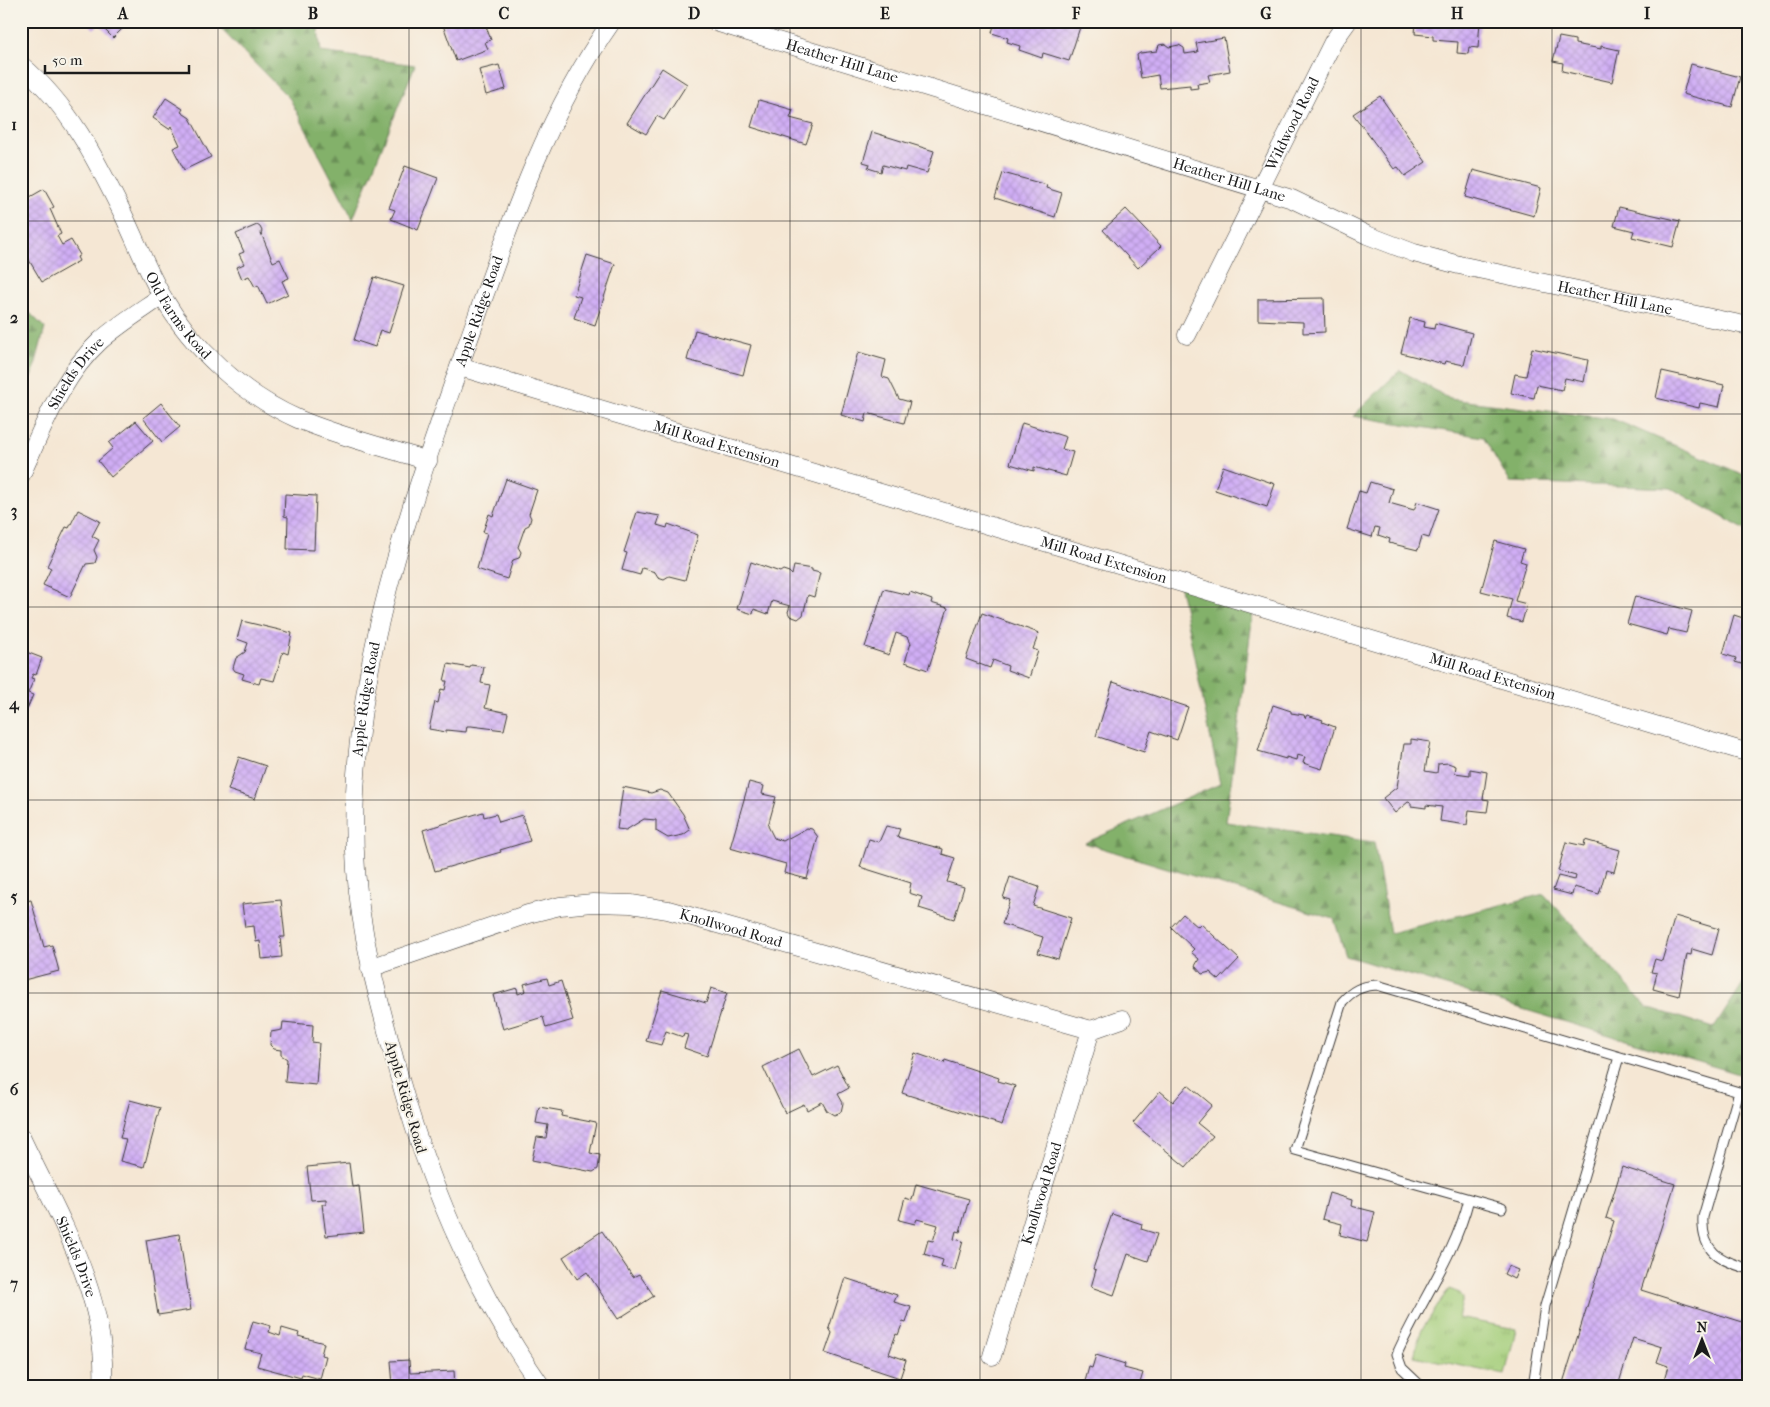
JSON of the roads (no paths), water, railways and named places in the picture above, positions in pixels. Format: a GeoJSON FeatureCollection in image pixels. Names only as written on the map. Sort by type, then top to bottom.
{"type":"FeatureCollection","features":[{"type":"Feature","properties":{"kind":"street","name":"Apple Ridge Road"},"geometry":{"type":"LineString","coordinates":[[541,1386],[488,1303],[460,1247],[434,1189],[414,1129],[370,968],[361,920],[354,820],[355,770],[369,671],[392,575],[460,367],[540,147],[588,56],[612,21]]}},
{"type":"Feature","properties":{"kind":"street","name":"Heather Hill Lane"},"geometry":{"type":"LineString","coordinates":[[712,21],[1292,199],[1367,235],[1423,256],[1749,326]]}},
{"type":"Feature","properties":{"kind":"street","name":"Wildwood Road"},"geometry":{"type":"LineString","coordinates":[[1187,335],[1258,189],[1333,42],[1348,21]]}},
{"type":"Feature","properties":{"kind":"street","name":"Old Farms Road"},"geometry":{"type":"LineString","coordinates":[[21,65],[58,101],[81,133],[162,296],[185,329],[208,356],[235,380],[264,401],[311,424],[428,461]]}},
{"type":"Feature","properties":{"kind":"street","name":"Shields Drive"},"geometry":{"type":"LineString","coordinates":[[21,475],[60,391],[78,365],[106,336],[162,296]]}},
{"type":"Feature","properties":{"kind":"street","name":"Mill Road Extension"},"geometry":{"type":"LineString","coordinates":[[460,367],[1749,753]]}},
{"type":"Feature","properties":{"kind":"street","name":"Knollwood Road"},"geometry":{"type":"LineString","coordinates":[[370,968],[528,914],[560,906],[593,903],[631,904],[668,910],[1091,1030],[992,1356]]}},
{"type":"Feature","properties":{"kind":"street"},"geometry":{"type":"LineString","coordinates":[[1091,1030],[1122,1019]]}},
{"type":"Feature","properties":{"kind":"street","name":"Shields Drive"},"geometry":{"type":"LineString","coordinates":[[21,1137],[84,1271],[94,1301],[102,1336],[103,1386]]}},
{"type":"Feature","properties":{"kind":"lane"},"geometry":{"type":"LineString","coordinates":[[1502,1208],[1295,1150],[1342,1002],[1353,990],[1364,986],[1377,985],[1749,1095]]}},
{"type":"Feature","properties":{"kind":"lane"},"geometry":{"type":"LineString","coordinates":[[1533,1386],[1545,1306],[1618,1057]]}},
{"type":"Feature","properties":{"kind":"lane"},"geometry":{"type":"LineString","coordinates":[[1739,1092],[1703,1217],[1702,1232],[1707,1244],[1715,1254],[1728,1263],[1749,1269]]}},
{"type":"Feature","properties":{"kind":"lane"},"geometry":{"type":"LineString","coordinates":[[1422,1386],[1402,1368],[1397,1354],[1408,1329],[1452,1249],[1469,1199]]}}]}
